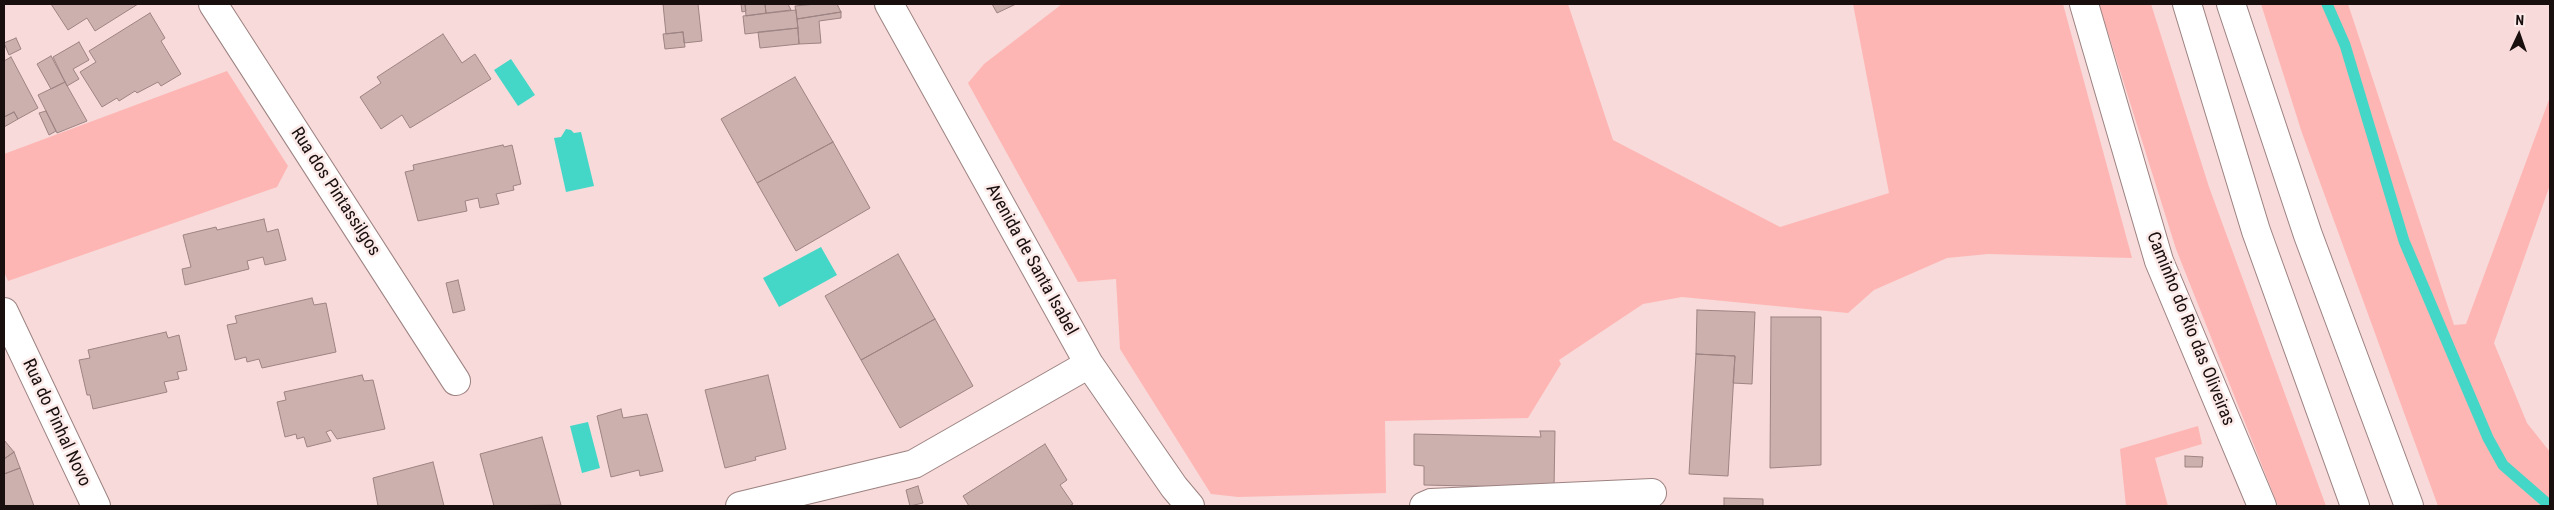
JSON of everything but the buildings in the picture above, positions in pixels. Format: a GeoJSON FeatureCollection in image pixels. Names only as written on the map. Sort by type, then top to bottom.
{"type":"FeatureCollection","features":[{"type":"Feature","properties":{"kind":"street","name":"Rua dos Pintassilgos"},"geometry":{"type":"LineString","coordinates":[[213,4],[456,381]]}},
{"type":"Feature","properties":{"kind":"street","name":"Avenida de Santa Isabel"},"geometry":{"type":"LineString","coordinates":[[889,4],[1089,364],[1174,487],[1190,506]]}},
{"type":"Feature","properties":{"kind":"street","name":"Caminho do Rio das Oliveiras"},"geometry":{"type":"LineString","coordinates":[[2084,4],[2159,262],[2262,506]]}},
{"type":"Feature","properties":{"kind":"street"},"geometry":{"type":"LineString","coordinates":[[2187,4],[2256,230],[2355,506]]}},
{"type":"Feature","properties":{"kind":"street"},"geometry":{"type":"LineString","coordinates":[[2231,4],[2308,235],[2409,506]]}},
{"type":"Feature","properties":{"kind":"street","name":"Rua do Pinhal Novo"},"geometry":{"type":"LineString","coordinates":[[4,312],[96,506]]}},
{"type":"Feature","properties":{"kind":"street"},"geometry":{"type":"LineString","coordinates":[[740,506],[914,464],[1089,364]]}},
{"type":"Feature","properties":{"kind":"street"},"geometry":{"type":"LineString","coordinates":[[1424,506],[1430,503],[1652,493]]}},
{"type":"Feature","properties":{"kind":"shaded area"},"geometry":{"type":"Polygon","coordinates":[[[1062,4],[1568,4],[1613,140],[1780,227],[1889,193],[1853,4],[2063,4],[2132,258],[1988,254],[1947,258],[1874,290],[1848,313],[1682,297],[1643,304],[1559,360],[1561,364],[1528,418],[1385,421],[1386,493],[1238,497],[1211,494],[1120,349],[1116,279],[1078,282],[968,83],[984,64],[1062,4]]]}},
{"type":"Feature","properties":{"kind":"shaded area"},"geometry":{"type":"Polygon","coordinates":[[[2099,4],[2151,4],[2209,187],[2326,506],[2278,506],[2176,249],[2099,4]]]}},
{"type":"Feature","properties":{"kind":"shaded area"},"geometry":{"type":"Polygon","coordinates":[[[2261,4],[2348,4],[2454,325],[2466,324],[2550,97],[2550,185],[2494,343],[2527,423],[2550,452],[2550,506],[2438,506],[2302,133],[2261,4]]]}},
{"type":"Feature","properties":{"kind":"shaded area"},"geometry":{"type":"Polygon","coordinates":[[[227,71],[288,166],[277,187],[8,281],[4,272],[4,154],[227,71]]]}},
{"type":"Feature","properties":{"kind":"shaded area"},"geometry":{"type":"Polygon","coordinates":[[[2198,426],[2202,444],[2155,458],[2168,506],[2126,506],[2120,449],[2198,426]]]}},
{"type":"Feature","properties":{"kind":"water"},"geometry":{"type":"Polygon","coordinates":[[[511,59],[535,95],[518,106],[494,70],[511,59]]]}},
{"type":"Feature","properties":{"kind":"water"},"geometry":{"type":"Polygon","coordinates":[[[566,129],[574,133],[581,132],[594,186],[566,192],[554,138],[561,137],[566,129]]]}},
{"type":"Feature","properties":{"kind":"water"},"geometry":{"type":"Polygon","coordinates":[[[821,247],[837,275],[779,307],[763,278],[821,247]]]}},
{"type":"Feature","properties":{"kind":"water"},"geometry":{"type":"Polygon","coordinates":[[[588,422],[600,468],[582,473],[570,426],[588,422]]]}},
{"type":"Feature","properties":{"kind":"waterway"},"geometry":{"type":"LineString","coordinates":[[2327,4],[2345,45],[2404,241],[2488,438],[2503,465],[2550,506]]}}]}
